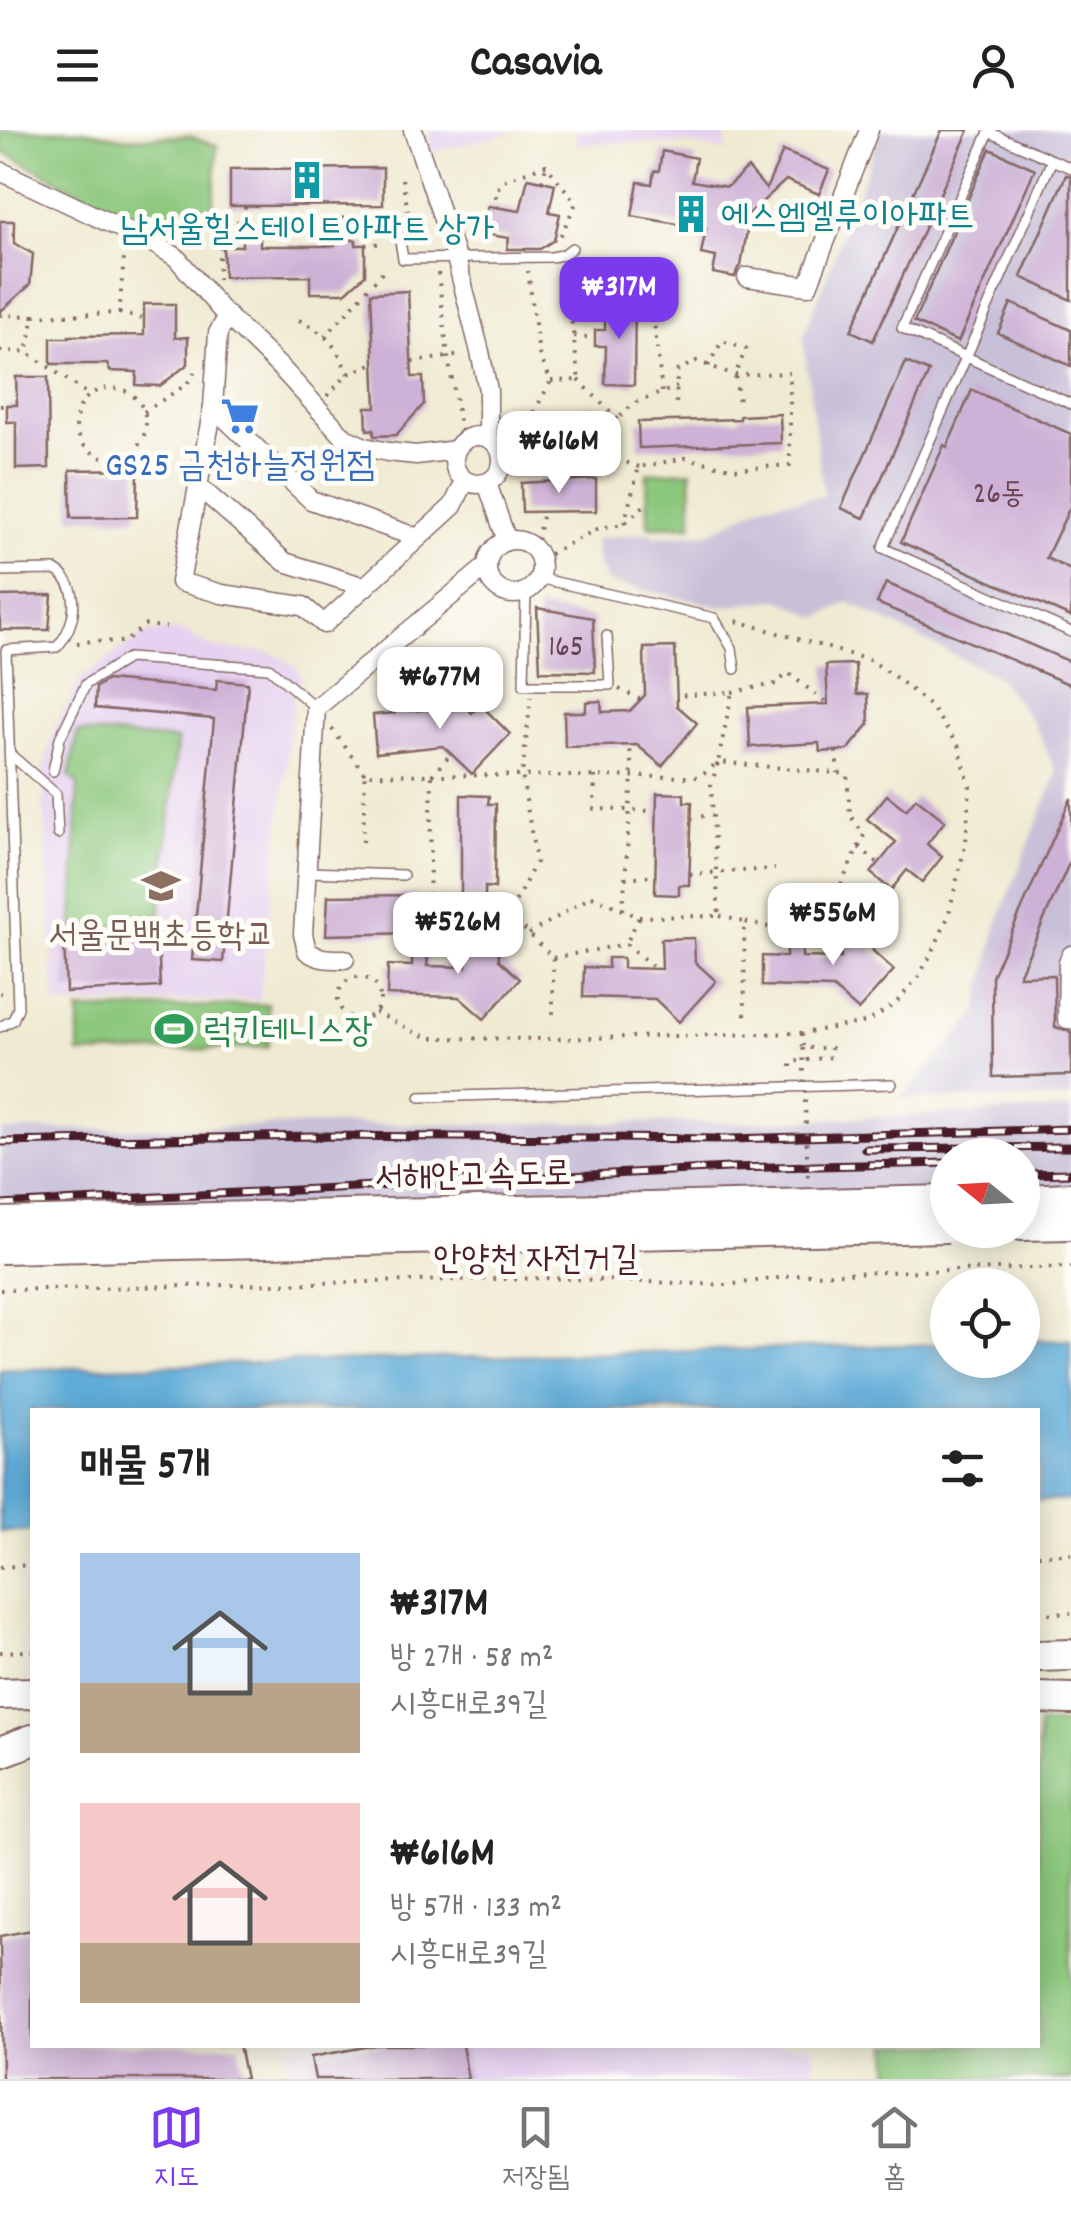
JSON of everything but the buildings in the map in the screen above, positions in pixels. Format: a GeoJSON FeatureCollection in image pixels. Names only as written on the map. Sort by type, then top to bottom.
{"type":"FeatureCollection","features":[{"type":"Feature","properties":{"kind":"highway"},"geometry":{"type":"LineString","coordinates":[[1040,1200],[1071,1200]]}},
{"type":"Feature","properties":{"kind":"highway","name":"서해안고속도로"},"geometry":{"type":"LineString","coordinates":[[0,1224],[930,1202]]}},
{"type":"Feature","properties":{"kind":"highway"},"geometry":{"type":"LineString","coordinates":[[1040,1224],[1071,1223]]}},
{"type":"Feature","properties":{"kind":"highway","name":"서해안고속도로"},"geometry":{"type":"LineString","coordinates":[[0,1247],[930,1226]]}},
{"type":"Feature","properties":{"kind":"highway"},"geometry":{"type":"LineString","coordinates":[[1040,1656],[1071,1654]]}},
{"type":"Feature","properties":{"kind":"highway"},"geometry":{"type":"LineString","coordinates":[[0,1694],[30,1693]]}},
{"type":"Feature","properties":{"kind":"highway"},"geometry":{"type":"LineString","coordinates":[[0,1737],[30,1738]]}},
{"type":"Feature","properties":{"kind":"highway"},"geometry":{"type":"LineString","coordinates":[[0,1752],[30,1739]]}},
{"type":"Feature","properties":{"kind":"street"},"geometry":{"type":"LineString","coordinates":[[413,130],[456,258],[502,461],[498,474],[480,485],[465,481],[456,470],[454,456],[459,446]]}},
{"type":"Feature","properties":{"kind":"street"},"geometry":{"type":"LineString","coordinates":[[746,276],[808,286],[869,130]]}},
{"type":"Feature","properties":{"kind":"street"},"geometry":{"type":"LineString","coordinates":[[0,171],[176,257],[222,311],[344,438],[364,447],[416,455],[459,446],[475,436],[497,439]]}},
{"type":"Feature","properties":{"kind":"street"},"geometry":{"type":"LineString","coordinates":[[222,311],[213,407],[180,582],[222,594],[303,606],[324,624],[453,506],[465,481]]}},
{"type":"Feature","properties":{"kind":"street"},"geometry":{"type":"LineString","coordinates":[[213,407],[311,500],[418,538]]}},
{"type":"Feature","properties":{"kind":"street"},"geometry":{"type":"LineString","coordinates":[[487,483],[507,541]]}},
{"type":"Feature","properties":{"kind":"street"},"geometry":{"type":"LineString","coordinates":[[199,487],[285,562],[365,587]]}},
{"type":"Feature","properties":{"kind":"street"},"geometry":{"type":"LineString","coordinates":[[346,959],[322,959],[307,951],[303,934],[316,708],[487,566],[496,546],[522,541],[529,574]]}},
{"type":"Feature","properties":{"kind":"street"},"geometry":{"type":"LineString","coordinates":[[487,566],[492,584],[529,574]]}},
{"type":"Feature","properties":{"kind":"street"},"geometry":{"type":"LineString","coordinates":[[444,603],[529,574]]}},
{"type":"Feature","properties":{"kind":"street"},"geometry":{"type":"LineString","coordinates":[[1071,955],[1067,1020],[1071,1019]]}},
{"type":"Feature","properties":{"kind":"lane"},"geometry":{"type":"LineString","coordinates":[[1071,168],[989,132],[902,328],[1071,404]]}},
{"type":"Feature","properties":{"kind":"lane"},"geometry":{"type":"LineString","coordinates":[[1052,160],[883,548],[1071,632]]}},
{"type":"Feature","properties":{"kind":"lane"},"geometry":{"type":"LineString","coordinates":[[396,216],[402,259],[551,257],[567,252]]}},
{"type":"Feature","properties":{"kind":"lane"},"geometry":{"type":"LineString","coordinates":[[0,572],[55,570],[65,578],[73,599],[71,624],[58,647],[52,650],[3,646],[11,755],[18,1008],[12,1020],[0,1026]]}},
{"type":"Feature","properties":{"kind":"lane"},"geometry":{"type":"LineString","coordinates":[[607,636],[610,685],[524,685],[529,574],[714,618],[732,648],[734,669]]}},
{"type":"Feature","properties":{"kind":"lane"},"geometry":{"type":"LineString","coordinates":[[54,770],[60,738],[86,684],[128,658],[269,668],[316,708]]}},
{"type":"Feature","properties":{"kind":"lane"},"geometry":{"type":"LineString","coordinates":[[11,755],[56,794],[58,834]]}},
{"type":"Feature","properties":{"kind":"lane"},"geometry":{"type":"LineString","coordinates":[[304,872],[403,875]]}},
{"type":"Feature","properties":{"kind":"lane"},"geometry":{"type":"LineString","coordinates":[[420,1097],[892,1084]]}},
{"type":"Feature","properties":{"kind":"path"},"geometry":{"type":"LineString","coordinates":[[542,181],[546,166]]}},
{"type":"Feature","properties":{"kind":"path"},"geometry":{"type":"LineString","coordinates":[[498,208],[495,192],[504,180],[546,166]]}},
{"type":"Feature","properties":{"kind":"path"},"geometry":{"type":"LineString","coordinates":[[546,166],[576,203],[551,257]]}},
{"type":"Feature","properties":{"kind":"path"},"geometry":{"type":"LineString","coordinates":[[222,311],[221,222],[409,214],[402,179]]}},
{"type":"Feature","properties":{"kind":"path"},"geometry":{"type":"LineString","coordinates":[[244,206],[244,222],[251,238]]}},
{"type":"Feature","properties":{"kind":"path"},"geometry":{"type":"LineString","coordinates":[[119,313],[126,232]]}},
{"type":"Feature","properties":{"kind":"path"},"geometry":{"type":"LineString","coordinates":[[365,245],[400,242]]}},
{"type":"Feature","properties":{"kind":"path"},"geometry":{"type":"LineString","coordinates":[[567,252],[579,380],[618,420]]}},
{"type":"Feature","properties":{"kind":"path"},"geometry":{"type":"LineString","coordinates":[[527,258],[539,354],[551,381]]}},
{"type":"Feature","properties":{"kind":"path"},"geometry":{"type":"LineString","coordinates":[[437,260],[459,446]]}},
{"type":"Feature","properties":{"kind":"path"},"geometry":{"type":"LineString","coordinates":[[324,337],[386,268]]}},
{"type":"Feature","properties":{"kind":"path"},"geometry":{"type":"LineString","coordinates":[[568,294],[608,287],[651,296],[662,392]]}},
{"type":"Feature","properties":{"kind":"path"},"geometry":{"type":"LineString","coordinates":[[0,315],[119,313],[144,319]]}},
{"type":"Feature","properties":{"kind":"path"},"geometry":{"type":"LineString","coordinates":[[27,352],[34,316]]}},
{"type":"Feature","properties":{"kind":"path"},"geometry":{"type":"LineString","coordinates":[[299,320],[338,350],[348,374]]}},
{"type":"Feature","properties":{"kind":"path"},"geometry":{"type":"LineString","coordinates":[[574,336],[595,338]]}},
{"type":"Feature","properties":{"kind":"path"},"geometry":{"type":"LineString","coordinates":[[708,366],[722,341],[746,349],[735,376],[739,402]]}},
{"type":"Feature","properties":{"kind":"path"},"geometry":{"type":"LineString","coordinates":[[0,351],[27,352],[89,396]]}},
{"type":"Feature","properties":{"kind":"path"},"geometry":{"type":"LineString","coordinates":[[412,362],[462,355]]}},
{"type":"Feature","properties":{"kind":"path"},"geometry":{"type":"LineString","coordinates":[[497,439],[603,454],[638,467],[686,458],[735,470],[790,465],[790,374],[735,376],[696,361],[677,371],[676,409]]}},
{"type":"Feature","properties":{"kind":"path"},"geometry":{"type":"LineString","coordinates":[[316,406],[348,374],[374,363]]}},
{"type":"Feature","properties":{"kind":"path"},"geometry":{"type":"LineString","coordinates":[[144,412],[187,384],[197,367]]}},
{"type":"Feature","properties":{"kind":"path"},"geometry":{"type":"LineString","coordinates":[[551,381],[579,380]]}},
{"type":"Feature","properties":{"kind":"path"},"geometry":{"type":"LineString","coordinates":[[520,440],[551,381]]}},
{"type":"Feature","properties":{"kind":"path"},"geometry":{"type":"LineString","coordinates":[[603,454],[601,436],[634,403],[677,386]]}},
{"type":"Feature","properties":{"kind":"path"},"geometry":{"type":"LineString","coordinates":[[120,389],[138,402],[144,412],[144,435],[138,446],[118,458],[94,454],[79,436],[77,414],[89,396],[99,390],[120,389]]}},
{"type":"Feature","properties":{"kind":"path"},"geometry":{"type":"LineString","coordinates":[[562,467],[564,447]]}},
{"type":"Feature","properties":{"kind":"path"},"geometry":{"type":"LineString","coordinates":[[106,458],[106,470]]}},
{"type":"Feature","properties":{"kind":"path"},"geometry":{"type":"LineString","coordinates":[[624,524],[638,467]]}},
{"type":"Feature","properties":{"kind":"path"},"geometry":{"type":"LineString","coordinates":[[529,574],[599,528],[624,524],[648,503]]}},
{"type":"Feature","properties":{"kind":"path"},"geometry":{"type":"LineString","coordinates":[[529,574],[543,512]]}},
{"type":"Feature","properties":{"kind":"path"},"geometry":{"type":"LineString","coordinates":[[375,1012],[430,1038],[553,1038],[802,1033],[867,1022],[896,1004],[919,976],[948,918],[966,842],[970,787],[959,747],[932,708],[872,661],[741,622],[714,618]]}},
{"type":"Feature","properties":{"kind":"path"},"geometry":{"type":"LineString","coordinates":[[73,644],[126,642],[145,625],[166,626]]}},
{"type":"Feature","properties":{"kind":"path"},"geometry":{"type":"LineString","coordinates":[[406,635],[428,710]]}},
{"type":"Feature","properties":{"kind":"path"},"geometry":{"type":"LineString","coordinates":[[380,655],[421,676]]}},
{"type":"Feature","properties":{"kind":"path"},"geometry":{"type":"LineString","coordinates":[[676,696],[776,684],[788,673],[828,704]]}},
{"type":"Feature","properties":{"kind":"path"},"geometry":{"type":"LineString","coordinates":[[509,914],[536,862],[522,775],[532,685]]}},
{"type":"Feature","properties":{"kind":"path"},"geometry":{"type":"LineString","coordinates":[[610,685],[640,700]]}},
{"type":"Feature","properties":{"kind":"path"},"geometry":{"type":"LineString","coordinates":[[719,916],[711,786],[732,692]]}},
{"type":"Feature","properties":{"kind":"path"},"geometry":{"type":"LineString","coordinates":[[316,708],[365,774],[363,842]]}},
{"type":"Feature","properties":{"kind":"path"},"geometry":{"type":"LineString","coordinates":[[622,910],[632,776],[630,746]]}},
{"type":"Feature","properties":{"kind":"path"},"geometry":{"type":"LineString","coordinates":[[836,751],[838,773]]}},
{"type":"Feature","properties":{"kind":"path"},"geometry":{"type":"LineString","coordinates":[[451,754],[432,775],[428,945],[446,946],[463,962]]}},
{"type":"Feature","properties":{"kind":"path"},"geometry":{"type":"LineString","coordinates":[[365,774],[700,776],[718,762],[848,774],[850,815],[864,835],[819,932]]}},
{"type":"Feature","properties":{"kind":"path"},"geometry":{"type":"LineString","coordinates":[[595,776],[594,810],[656,811]]}},
{"type":"Feature","properties":{"kind":"path"},"geometry":{"type":"LineString","coordinates":[[691,819],[712,814]]}},
{"type":"Feature","properties":{"kind":"path"},"geometry":{"type":"LineString","coordinates":[[859,847],[878,864]]}},
{"type":"Feature","properties":{"kind":"path"},"geometry":{"type":"LineString","coordinates":[[690,874],[776,870]]}},
{"type":"Feature","properties":{"kind":"path"},"geometry":{"type":"LineString","coordinates":[[625,878],[656,876]]}},
{"type":"Feature","properties":{"kind":"path"},"geometry":{"type":"LineString","coordinates":[[529,934],[592,896],[639,917],[719,916],[794,932],[819,932],[840,949]]}},
{"type":"Feature","properties":{"kind":"path"},"geometry":{"type":"LineString","coordinates":[[429,915],[509,914],[552,958],[553,1016]]}},
{"type":"Feature","properties":{"kind":"path"},"geometry":{"type":"LineString","coordinates":[[626,944],[639,917]]}},
{"type":"Feature","properties":{"kind":"path"},"geometry":{"type":"LineString","coordinates":[[744,922],[744,1017]]}},
{"type":"Feature","properties":{"kind":"path"},"geometry":{"type":"LineString","coordinates":[[552,958],[626,944]]}},
{"type":"Feature","properties":{"kind":"path"},"geometry":{"type":"LineString","coordinates":[[626,944],[656,969]]}},
{"type":"Feature","properties":{"kind":"path"},"geometry":{"type":"LineString","coordinates":[[352,978],[372,981],[380,999],[375,1012],[356,1020],[343,1013],[337,1000],[341,986],[352,978]]}},
{"type":"Feature","properties":{"kind":"path"},"geometry":{"type":"LineString","coordinates":[[802,1033],[808,1181]]}},
{"type":"Feature","properties":{"kind":"path"},"geometry":{"type":"LineString","coordinates":[[791,1064],[830,1058],[830,1048],[803,1048]]}},
{"type":"Feature","properties":{"kind":"path","name":"안양천 자전거길"},"geometry":{"type":"LineString","coordinates":[[0,1290],[547,1278],[727,1285],[807,1274],[1071,1267]]}},
{"type":"Feature","properties":{"kind":"path"},"geometry":{"type":"LineString","coordinates":[[1040,1554],[1071,1554]]}},
{"type":"Feature","properties":{"kind":"path"},"geometry":{"type":"LineString","coordinates":[[0,1567],[30,1566]]}},
{"type":"Feature","properties":{"kind":"path"},"geometry":{"type":"LineString","coordinates":[[1040,1614],[1071,1613]]}},
{"type":"Feature","properties":{"kind":"path"},"geometry":{"type":"LineString","coordinates":[[0,1652],[30,1651]]}},
{"type":"Feature","properties":{"kind":"shaded area"},"geometry":{"type":"Polygon","coordinates":[[[429,130],[510,130],[432,152],[429,130]]]}},
{"type":"Feature","properties":{"kind":"shaded area"},"geometry":{"type":"Polygon","coordinates":[[[577,130],[724,130],[727,151],[688,144],[576,145],[577,130]]]}},
{"type":"Feature","properties":{"kind":"shaded area"},"geometry":{"type":"Polygon","coordinates":[[[882,130],[1071,130],[1071,1098],[901,1099],[977,1013],[998,921],[1057,773],[1034,724],[998,677],[848,602],[818,618],[780,599],[723,607],[608,582],[598,563],[595,539],[653,532],[653,537],[709,533],[767,503],[824,496],[803,338],[882,130]]]}},
{"type":"Feature","properties":{"kind":"shaded area","name":"서울문백초등학교"},"geometry":{"type":"Polygon","coordinates":[[[179,630],[214,648],[272,653],[297,667],[302,679],[295,685],[260,999],[55,1006],[42,773],[55,728],[82,677],[146,633],[179,630]]]}},
{"type":"Feature","properties":{"kind":"shaded area"},"geometry":{"type":"Polygon","coordinates":[[[1071,1109],[1071,1190],[1040,1190],[1040,1138],[930,1138],[930,1192],[0,1225],[0,1131],[749,1122],[1071,1109]]]}},
{"type":"Feature","properties":{"kind":"shaded area"},"geometry":{"type":"Polygon","coordinates":[[[287,2048],[813,2048],[815,2079],[292,2079],[287,2048]]]}},
{"type":"Feature","properties":{"kind":"green space"},"geometry":{"type":"Polygon","coordinates":[[[1,130],[80,130],[126,138],[189,136],[217,146],[213,215],[128,217],[0,150],[1,130]]]}},
{"type":"Feature","properties":{"kind":"green space"},"geometry":{"type":"Polygon","coordinates":[[[691,471],[692,525],[648,526],[647,473],[691,471]]]}},
{"type":"Feature","properties":{"kind":"green space"},"geometry":{"type":"Polygon","coordinates":[[[78,732],[177,740],[159,925],[73,927],[78,783],[69,776],[78,732]]]}},
{"type":"Feature","properties":{"kind":"green space","name":"럭키테니스장"},"geometry":{"type":"Polygon","coordinates":[[[268,1004],[268,1047],[79,1054],[79,1011],[268,1004]]]}},
{"type":"Feature","properties":{"kind":"green space"},"geometry":{"type":"Polygon","coordinates":[[[1071,1723],[1071,2079],[891,2079],[889,2048],[1040,2048],[1040,1724],[1071,1723]]]}},
{"type":"Feature","properties":{"kind":"water"},"geometry":{"type":"Polygon","coordinates":[[[1071,1340],[1071,1500],[1040,1501],[1040,1408],[30,1408],[30,1531],[0,1532],[0,1370],[930,1344],[930,1378],[1040,1378],[1040,1341],[1071,1340]]]}},
{"type":"Feature","properties":{"kind":"railway"},"geometry":{"type":"LineString","coordinates":[[0,1142],[315,1136],[730,1139],[1071,1129]]}},
{"type":"Feature","properties":{"kind":"railway"},"geometry":{"type":"LineString","coordinates":[[865,1149],[1071,1147]]}},
{"type":"Feature","properties":{"kind":"railway"},"geometry":{"type":"LineString","coordinates":[[0,1205],[729,1168],[930,1163]]}},
{"type":"Feature","properties":{"kind":"railway"},"geometry":{"type":"LineString","coordinates":[[1040,1174],[1071,1173]]}},
{"type":"Feature","properties":{"kind":"place","name":"남서울힐스테이트아파트 상가"},"geometry":{"type":"Point","coordinates":[307,180]}},
{"type":"Feature","properties":{"kind":"place","name":"에스엠엘루이아파트"},"geometry":{"type":"Point","coordinates":[691,214]}},
{"type":"Feature","properties":{"kind":"place","name":"GS25 금천하늘정원점"},"geometry":{"type":"Point","coordinates":[240,416]}},
{"type":"Feature","properties":{"kind":"place","name":"서울문백초등학교"},"geometry":{"type":"Point","coordinates":[161,886]}},
{"type":"Feature","properties":{"kind":"place","name":"럭키테니스장"},"geometry":{"type":"Point","coordinates":[174,1029]}}]}
